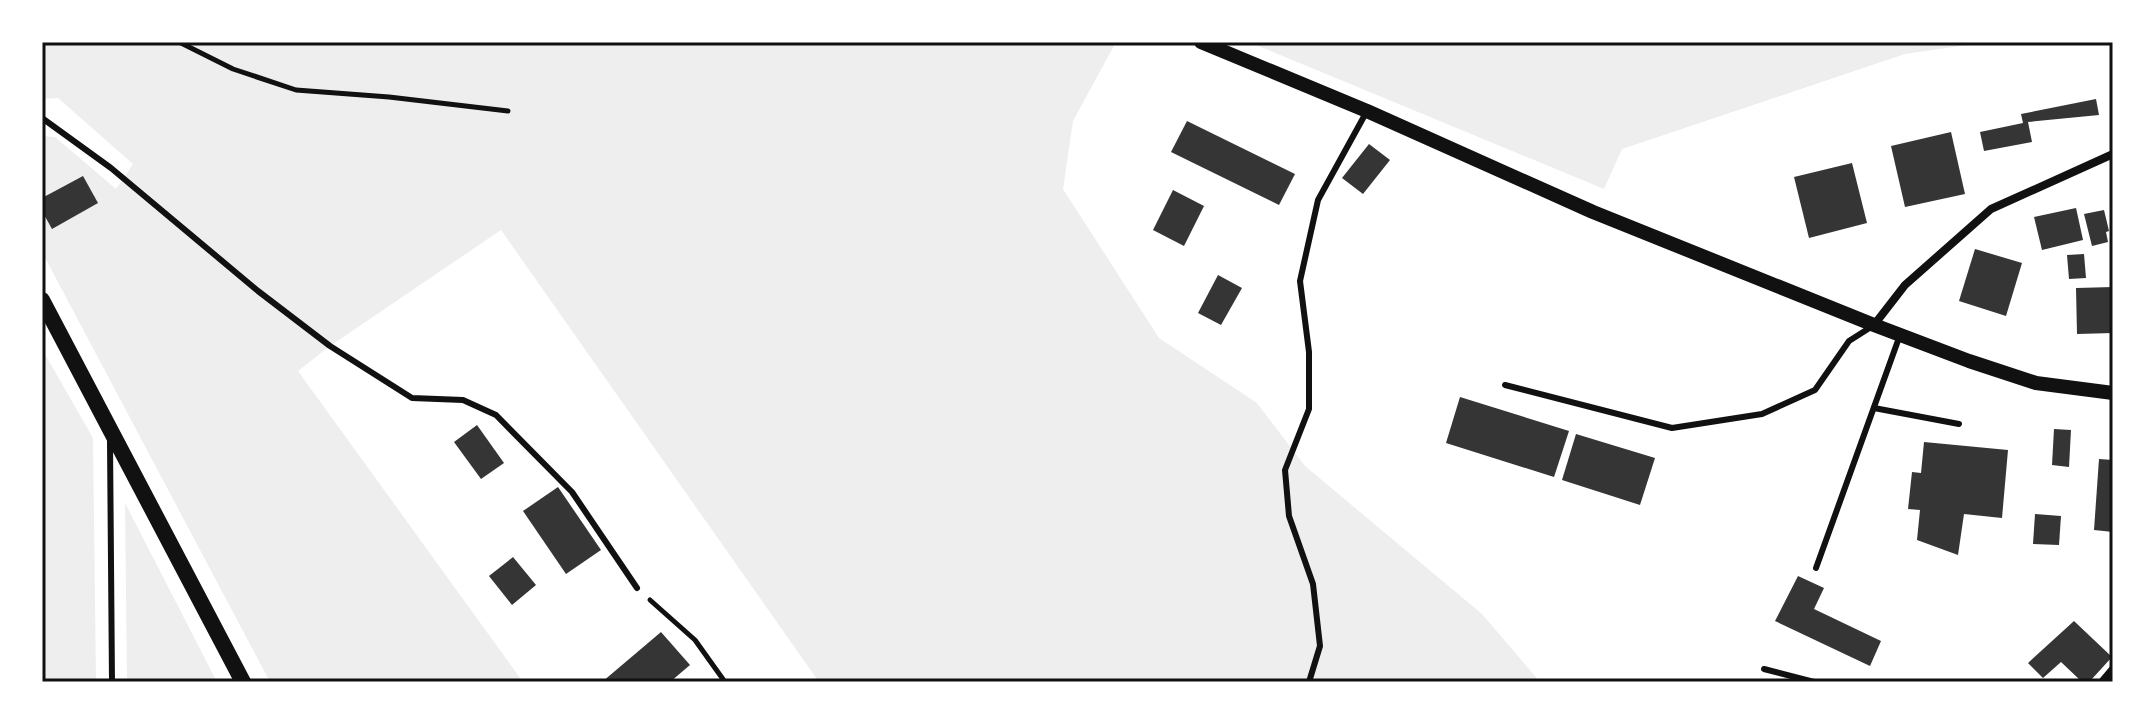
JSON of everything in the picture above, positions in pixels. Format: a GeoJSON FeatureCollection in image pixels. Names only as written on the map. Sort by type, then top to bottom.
{"type":"FeatureCollection","features":[{"type":"Feature","properties":{"kind":"main road"},"geometry":{"type":"LineString","coordinates":[[42,300],[243,682]]}},
{"type":"Feature","properties":{"kind":"street"},"geometry":{"type":"LineString","coordinates":[[1201,42],[1367,111],[1593,212],[1874,325],[2036,383],[2113,393]]}},
{"type":"Feature","properties":{"kind":"street"},"geometry":{"type":"LineString","coordinates":[[1874,325],[1905,285],[1991,209],[2113,154]]}},
{"type":"Feature","properties":{"kind":"street"},"geometry":{"type":"LineString","coordinates":[[2102,682],[2113,669]]}},
{"type":"Feature","properties":{"kind":"lane"},"geometry":{"type":"LineString","coordinates":[[1309,682],[1320,646],[1313,584],[1289,516],[1285,470],[1309,409],[1309,352],[1300,281],[1318,200],[1367,111]]}},
{"type":"Feature","properties":{"kind":"lane"},"geometry":{"type":"LineString","coordinates":[[42,118],[111,168],[258,291],[330,346],[412,398],[463,400],[496,415],[572,492],[637,588]]}},
{"type":"Feature","properties":{"kind":"lane"},"geometry":{"type":"LineString","coordinates":[[1505,385],[1672,428],[1762,414],[1815,390],[1849,341],[1874,325]]}},
{"type":"Feature","properties":{"kind":"lane"},"geometry":{"type":"LineString","coordinates":[[1816,568],[1900,335]]}},
{"type":"Feature","properties":{"kind":"lane"},"geometry":{"type":"LineString","coordinates":[[1874,408],[1959,424]]}},
{"type":"Feature","properties":{"kind":"lane"},"geometry":{"type":"LineString","coordinates":[[110,431],[112,682]]}},
{"type":"Feature","properties":{"kind":"lane"},"geometry":{"type":"LineString","coordinates":[[1764,669],[1814,682]]}},
{"type":"Feature","properties":{"kind":"path"},"geometry":{"type":"LineString","coordinates":[[179,42],[233,69],[296,90],[508,111]]}},
{"type":"Feature","properties":{"kind":"path"},"geometry":{"type":"LineString","coordinates":[[637,588],[695,640],[725,682]]}},
{"type":"Feature","properties":{"kind":"shaded area"},"geometry":{"type":"Polygon","coordinates":[[[42,42],[1116,42],[1073,121],[1063,189],[1159,338],[1257,403],[1305,466],[1482,614],[1540,682],[819,682],[501,230],[298,371],[523,682],[270,682],[42,252],[42,136],[55,137],[116,189],[133,164],[58,98],[42,99],[42,42]]]}},
{"type":"Feature","properties":{"kind":"shaded area"},"geometry":{"type":"Polygon","coordinates":[[[1249,42],[1987,42],[1905,54],[1622,149],[1604,189],[1249,42]]]}},
{"type":"Feature","properties":{"kind":"shaded area"},"geometry":{"type":"Polygon","coordinates":[[[42,349],[93,438],[96,682],[42,682],[42,349]]]}},
{"type":"Feature","properties":{"kind":"shaded area"},"geometry":{"type":"Polygon","coordinates":[[[125,503],[217,682],[127,682],[125,503]]]}},
{"type":"Feature","properties":{"kind":"building"},"geometry":{"type":"Polygon","coordinates":[[[2096,99],[2099,115],[2028,122],[2032,142],[1984,151],[1980,132],[2023,123],[2021,114],[2096,99]]]}},
{"type":"Feature","properties":{"kind":"building"},"geometry":{"type":"Polygon","coordinates":[[[1187,121],[1295,174],[1279,205],[1171,152],[1187,121]]]}},
{"type":"Feature","properties":{"kind":"building"},"geometry":{"type":"Polygon","coordinates":[[[1951,132],[1965,194],[1905,207],[1891,146],[1951,132]]]}},
{"type":"Feature","properties":{"kind":"building"},"geometry":{"type":"Polygon","coordinates":[[[1369,144],[1390,160],[1363,194],[1342,178],[1369,144]]]}},
{"type":"Feature","properties":{"kind":"building"},"geometry":{"type":"Polygon","coordinates":[[[1852,163],[1867,223],[1809,238],[1794,177],[1852,163]]]}},
{"type":"Feature","properties":{"kind":"building"},"geometry":{"type":"Polygon","coordinates":[[[83,176],[98,203],[52,229],[42,211],[42,198],[83,176]]]}},
{"type":"Feature","properties":{"kind":"building"},"geometry":{"type":"Polygon","coordinates":[[[1173,190],[1204,206],[1184,246],[1153,230],[1173,190]]]}},
{"type":"Feature","properties":{"kind":"building"},"geometry":{"type":"Polygon","coordinates":[[[2076,208],[2083,240],[2042,250],[2034,217],[2076,208]]]}},
{"type":"Feature","properties":{"kind":"building"},"geometry":{"type":"Polygon","coordinates":[[[2104,210],[2108,242],[2092,246],[2084,214],[2104,210]]]}},
{"type":"Feature","properties":{"kind":"building"},"geometry":{"type":"Polygon","coordinates":[[[1975,249],[2022,263],[2006,316],[1959,301],[1975,249]]]}},
{"type":"Feature","properties":{"kind":"building"},"geometry":{"type":"Polygon","coordinates":[[[2084,254],[2086,278],[2069,279],[2067,255],[2084,254]]]}},
{"type":"Feature","properties":{"kind":"building"},"geometry":{"type":"Polygon","coordinates":[[[1218,275],[1242,288],[1221,325],[1198,313],[1218,275]]]}},
{"type":"Feature","properties":{"kind":"building"},"geometry":{"type":"Polygon","coordinates":[[[2113,287],[2113,333],[2077,334],[2076,288],[2113,287]]]}},
{"type":"Feature","properties":{"kind":"building"},"geometry":{"type":"Polygon","coordinates":[[[1460,397],[1569,431],[1554,477],[1446,443],[1460,397]]]}},
{"type":"Feature","properties":{"kind":"building"},"geometry":{"type":"Polygon","coordinates":[[[477,425],[504,463],[481,479],[454,442],[477,425]]]}},
{"type":"Feature","properties":{"kind":"building"},"geometry":{"type":"Polygon","coordinates":[[[2054,429],[2071,430],[2069,467],[2052,465],[2054,429]]]}},
{"type":"Feature","properties":{"kind":"building"},"geometry":{"type":"Polygon","coordinates":[[[1576,434],[1655,458],[1640,505],[1562,480],[1576,434]]]}},
{"type":"Feature","properties":{"kind":"building"},"geometry":{"type":"Polygon","coordinates":[[[1924,442],[2008,450],[2002,518],[1964,514],[1958,555],[1917,540],[1920,510],[1908,509],[1912,472],[1921,473],[1924,442]]]}},
{"type":"Feature","properties":{"kind":"building"},"geometry":{"type":"Polygon","coordinates":[[[2099,459],[2113,460],[2113,532],[2094,530],[2099,459]]]}},
{"type":"Feature","properties":{"kind":"building"},"geometry":{"type":"Polygon","coordinates":[[[558,487],[601,550],[566,574],[523,511],[558,487]]]}},
{"type":"Feature","properties":{"kind":"building"},"geometry":{"type":"Polygon","coordinates":[[[2035,514],[2061,516],[2059,545],[2033,544],[2035,514]]]}},
{"type":"Feature","properties":{"kind":"building"},"geometry":{"type":"Polygon","coordinates":[[[513,557],[536,585],[512,605],[489,576],[513,557]]]}},
{"type":"Feature","properties":{"kind":"building"},"geometry":{"type":"Polygon","coordinates":[[[1798,576],[1824,588],[1814,609],[1881,641],[1870,666],[1775,621],[1798,576]]]}},
{"type":"Feature","properties":{"kind":"building"},"geometry":{"type":"Polygon","coordinates":[[[2074,621],[2112,657],[2091,680],[2080,680],[2061,662],[2043,678],[2028,663],[2074,621]]]}},
{"type":"Feature","properties":{"kind":"building"},"geometry":{"type":"Polygon","coordinates":[[[661,632],[690,665],[670,682],[602,682],[661,632]]]}}]}
